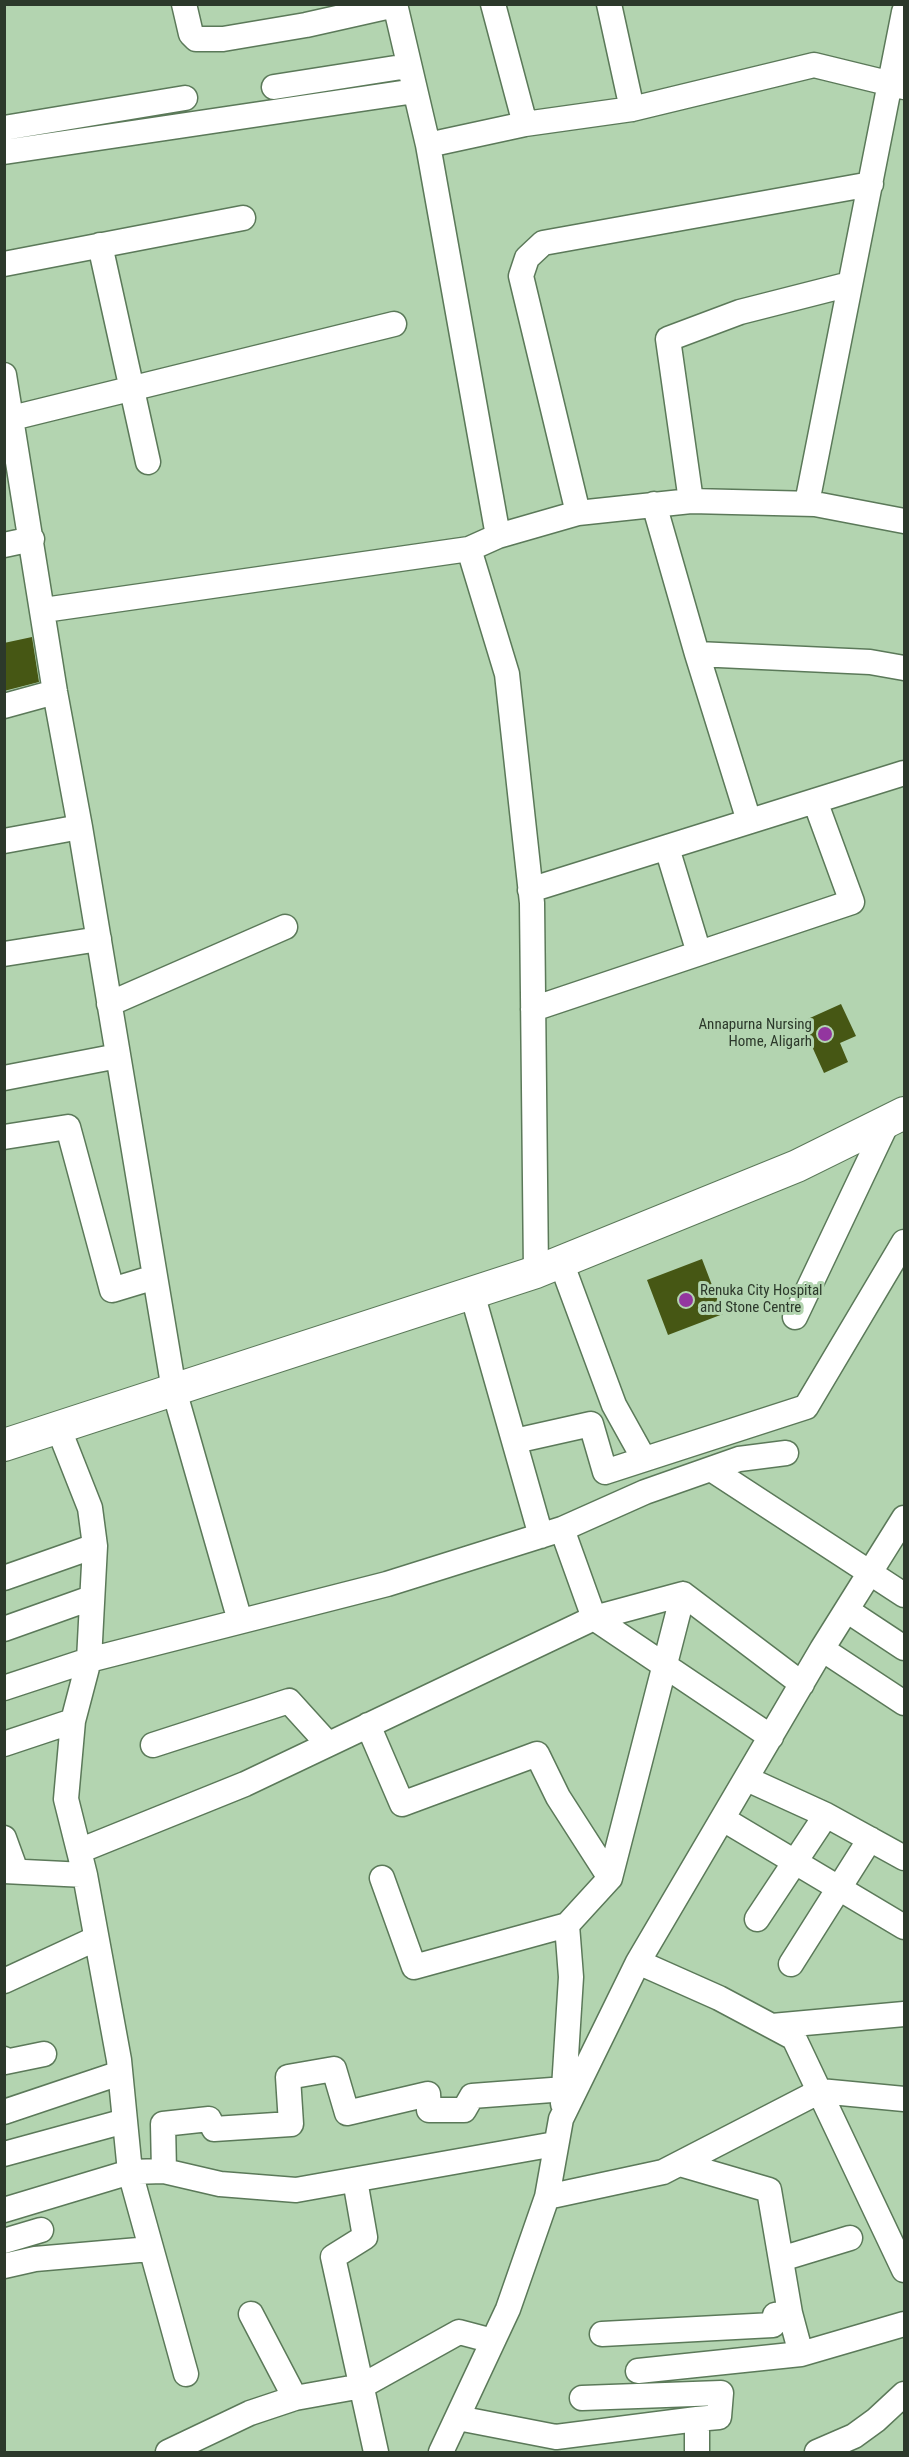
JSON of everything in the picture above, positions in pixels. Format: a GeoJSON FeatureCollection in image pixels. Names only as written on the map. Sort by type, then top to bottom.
{"type":"FeatureCollection","features":[{"type":"Feature","properties":{"kind":"main road"},"geometry":{"type":"LineString","coordinates":[[4,1445],[548,1267],[797,1166],[896,1117]]}},
{"type":"Feature","properties":{"kind":"street"},"geometry":{"type":"LineString","coordinates":[[184,4],[191,34],[196,39],[223,39],[286,29],[395,5],[428,145],[498,536]]}},
{"type":"Feature","properties":{"kind":"street"},"geometry":{"type":"LineString","coordinates":[[494,4],[525,124]]}},
{"type":"Feature","properties":{"kind":"street"},"geometry":{"type":"LineString","coordinates":[[609,4],[632,109]]}},
{"type":"Feature","properties":{"kind":"street"},"geometry":{"type":"LineString","coordinates":[[807,503],[871,184],[897,86],[904,12]]}},
{"type":"Feature","properties":{"kind":"street"},"geometry":{"type":"LineString","coordinates":[[428,145],[525,124],[632,109],[814,65],[897,86]]}},
{"type":"Feature","properties":{"kind":"street"},"geometry":{"type":"LineString","coordinates":[[274,87],[408,66]]}},
{"type":"Feature","properties":{"kind":"street"},"geometry":{"type":"LineString","coordinates":[[4,152],[415,91]]}},
{"type":"Feature","properties":{"kind":"street"},"geometry":{"type":"LineString","coordinates":[[4,128],[185,98]]}},
{"type":"Feature","properties":{"kind":"street"},"geometry":{"type":"LineString","coordinates":[[578,513],[521,276],[527,258],[543,243],[871,184]]}},
{"type":"Feature","properties":{"kind":"street"},"geometry":{"type":"LineString","coordinates":[[4,264],[243,218]]}},
{"type":"Feature","properties":{"kind":"street"},"geometry":{"type":"LineString","coordinates":[[100,245],[148,462]]}},
{"type":"Feature","properties":{"kind":"street"},"geometry":{"type":"LineString","coordinates":[[691,501],[668,339],[740,312],[850,284]]}},
{"type":"Feature","properties":{"kind":"street"},"geometry":{"type":"LineString","coordinates":[[10,424],[132,388],[394,324]]}},
{"type":"Feature","properties":{"kind":"street"},"geometry":{"type":"LineString","coordinates":[[4,375],[10,424],[32,539],[55,692],[80,827],[174,1390],[240,1622]]}},
{"type":"Feature","properties":{"kind":"street"},"geometry":{"type":"LineString","coordinates":[[44,610],[469,549],[498,536],[578,513],[654,504],[691,501],[807,503],[904,521]]}},
{"type":"Feature","properties":{"kind":"street"},"geometry":{"type":"LineString","coordinates":[[654,504],[697,654],[749,821]]}},
{"type":"Feature","properties":{"kind":"street"},"geometry":{"type":"LineString","coordinates":[[4,545],[32,539]]}},
{"type":"Feature","properties":{"kind":"street"},"geometry":{"type":"LineString","coordinates":[[469,549],[507,674],[531,890],[533,1009],[548,1267],[614,1405],[644,1459]]}},
{"type":"Feature","properties":{"kind":"street"},"geometry":{"type":"LineString","coordinates":[[697,654],[870,662],[904,668]]}},
{"type":"Feature","properties":{"kind":"street"},"geometry":{"type":"LineString","coordinates":[[4,706],[55,692]]}},
{"type":"Feature","properties":{"kind":"street"},"geometry":{"type":"LineString","coordinates":[[531,890],[904,772]]}},
{"type":"Feature","properties":{"kind":"street"},"geometry":{"type":"LineString","coordinates":[[533,1009],[852,902],[815,801]]}},
{"type":"Feature","properties":{"kind":"street"},"geometry":{"type":"LineString","coordinates":[[4,841],[80,827]]}},
{"type":"Feature","properties":{"kind":"street"},"geometry":{"type":"LineString","coordinates":[[667,848],[699,953]]}},
{"type":"Feature","properties":{"kind":"street"},"geometry":{"type":"LineString","coordinates":[[109,1004],[285,927]]}},
{"type":"Feature","properties":{"kind":"street"},"geometry":{"type":"LineString","coordinates":[[4,954],[99,939]]}},
{"type":"Feature","properties":{"kind":"street"},"geometry":{"type":"LineString","coordinates":[[4,1078],[118,1056]]}},
{"type":"Feature","properties":{"kind":"street"},"geometry":{"type":"LineString","coordinates":[[795,1317],[896,1117]]}},
{"type":"Feature","properties":{"kind":"street"},"geometry":{"type":"LineString","coordinates":[[4,1137],[68,1127],[112,1290],[155,1277]]}},
{"type":"Feature","properties":{"kind":"street"},"geometry":{"type":"LineString","coordinates":[[514,1441],[591,1424],[605,1472],[806,1407],[904,1242]]}},
{"type":"Feature","properties":{"kind":"street"},"geometry":{"type":"LineString","coordinates":[[472,1293],[514,1441],[552,1532],[594,1618],[771,1737]]}},
{"type":"Feature","properties":{"kind":"street"},"geometry":{"type":"LineString","coordinates":[[58,1427],[90,1508],[95,1546],[89,1660],[73,1721],[66,1799],[85,1875],[120,2073],[130,2172],[186,2374]]}},
{"type":"Feature","properties":{"kind":"street"},"geometry":{"type":"LineString","coordinates":[[4,1688],[89,1660],[387,1584],[552,1532],[645,1492],[711,1469],[739,1460],[786,1453]]}},
{"type":"Feature","properties":{"kind":"street"},"geometry":{"type":"LineString","coordinates":[[711,1469],[904,1595]]}},
{"type":"Feature","properties":{"kind":"street"},"geometry":{"type":"LineString","coordinates":[[561,2118],[638,1962],[822,1649],[902,1526]]}},
{"type":"Feature","properties":{"kind":"street"},"geometry":{"type":"LineString","coordinates":[[4,1578],[95,1546]]}},
{"type":"Feature","properties":{"kind":"street"},"geometry":{"type":"LineString","coordinates":[[79,1851],[245,1784],[594,1618],[683,1594]]}},
{"type":"Feature","properties":{"kind":"street"},"geometry":{"type":"LineString","coordinates":[[382,1878],[414,1968],[567,1925],[610,1878],[683,1594]]}},
{"type":"Feature","properties":{"kind":"street"},"geometry":{"type":"LineString","coordinates":[[683,1594],[802,1684]]}},
{"type":"Feature","properties":{"kind":"street"},"geometry":{"type":"LineString","coordinates":[[4,1629],[91,1598]]}},
{"type":"Feature","properties":{"kind":"street"},"geometry":{"type":"LineString","coordinates":[[848,1611],[904,1648]]}},
{"type":"Feature","properties":{"kind":"street"},"geometry":{"type":"LineString","coordinates":[[822,1649],[904,1703]]}},
{"type":"Feature","properties":{"kind":"street"},"geometry":{"type":"LineString","coordinates":[[153,1745],[289,1701],[328,1744]]}},
{"type":"Feature","properties":{"kind":"street"},"geometry":{"type":"LineString","coordinates":[[4,1744],[73,1721]]}},
{"type":"Feature","properties":{"kind":"street"},"geometry":{"type":"LineString","coordinates":[[368,1725],[402,1804],[537,1754],[558,1797],[610,1878]]}},
{"type":"Feature","properties":{"kind":"street"},"geometry":{"type":"LineString","coordinates":[[747,1779],[826,1815],[904,1858]]}},
{"type":"Feature","properties":{"kind":"street"},"geometry":{"type":"LineString","coordinates":[[758,1919],[826,1815]]}},
{"type":"Feature","properties":{"kind":"street"},"geometry":{"type":"LineString","coordinates":[[723,1819],[904,1928]]}},
{"type":"Feature","properties":{"kind":"street"},"geometry":{"type":"LineString","coordinates":[[4,1838],[10,1871],[85,1875]]}},
{"type":"Feature","properties":{"kind":"street"},"geometry":{"type":"LineString","coordinates":[[791,1964],[870,1839]]}},
{"type":"Feature","properties":{"kind":"street"},"geometry":{"type":"LineString","coordinates":[[441,2452],[508,2309],[547,2197],[565,2089],[572,1977],[567,1925]]}},
{"type":"Feature","properties":{"kind":"street"},"geometry":{"type":"LineString","coordinates":[[4,1981],[95,1939]]}},
{"type":"Feature","properties":{"kind":"street"},"geometry":{"type":"LineString","coordinates":[[638,1962],[719,1998],[794,2038],[904,2270]]}},
{"type":"Feature","properties":{"kind":"street"},"geometry":{"type":"LineString","coordinates":[[772,2026],[904,2014]]}},
{"type":"Feature","properties":{"kind":"street"},"geometry":{"type":"LineString","coordinates":[[4,2059],[5,2062],[44,2054]]}},
{"type":"Feature","properties":{"kind":"street"},"geometry":{"type":"LineString","coordinates":[[164,2170],[163,2124],[208,2119],[214,2129],[291,2124],[288,2077],[334,2069],[346,2113],[428,2094],[429,2110],[464,2110],[472,2096],[565,2089]]}},
{"type":"Feature","properties":{"kind":"street"},"geometry":{"type":"LineString","coordinates":[[4,2112],[120,2073]]}},
{"type":"Feature","properties":{"kind":"street"},"geometry":{"type":"LineString","coordinates":[[547,2197],[663,2172],[820,2091],[904,2099]]}},
{"type":"Feature","properties":{"kind":"street"},"geometry":{"type":"LineString","coordinates":[[4,2154],[125,2121]]}},
{"type":"Feature","properties":{"kind":"street"},"geometry":{"type":"LineString","coordinates":[[4,2210],[130,2172],[164,2170],[220,2184],[297,2190],[555,2144]]}},
{"type":"Feature","properties":{"kind":"street"},"geometry":{"type":"LineString","coordinates":[[680,2164],[769,2190],[790,2313],[801,2354]]}},
{"type":"Feature","properties":{"kind":"street"},"geometry":{"type":"LineString","coordinates":[[355,2180],[365,2237],[333,2257],[341,2280],[376,2452]]}},
{"type":"Feature","properties":{"kind":"street"},"geometry":{"type":"LineString","coordinates":[[4,2241],[41,2230]]}},
{"type":"Feature","properties":{"kind":"street"},"geometry":{"type":"LineString","coordinates":[[781,2259],[850,2238]]}},
{"type":"Feature","properties":{"kind":"street"},"geometry":{"type":"LineString","coordinates":[[4,2266],[45,2258],[150,2249]]}},
{"type":"Feature","properties":{"kind":"street"},"geometry":{"type":"LineString","coordinates":[[602,2334],[773,2325],[775,2315],[790,2313]]}},
{"type":"Feature","properties":{"kind":"street"},"geometry":{"type":"LineString","coordinates":[[251,2314],[295,2398]]}},
{"type":"Feature","properties":{"kind":"street"},"geometry":{"type":"LineString","coordinates":[[638,2371],[801,2354],[904,2324]]}},
{"type":"Feature","properties":{"kind":"street"},"geometry":{"type":"LineString","coordinates":[[168,2452],[250,2413],[295,2398],[362,2386],[459,2332],[493,2341]]}},
{"type":"Feature","properties":{"kind":"street"},"geometry":{"type":"LineString","coordinates":[[458,2418],[556,2437],[719,2417],[721,2393],[582,2398]]}},
{"type":"Feature","properties":{"kind":"street"},"geometry":{"type":"LineString","coordinates":[[817,2452],[854,2436],[876,2420],[904,2394]]}},
{"type":"Feature","properties":{"kind":"street"},"geometry":{"type":"LineString","coordinates":[[697,2419],[697,2452]]}},
{"type":"Feature","properties":{"kind":"building"},"geometry":{"type":"Polygon","coordinates":[[[32,637],[39,682],[4,691],[4,643],[32,637]]]}},
{"type":"Feature","properties":{"kind":"building"},"geometry":{"type":"Polygon","coordinates":[[[841,1004],[856,1036],[840,1043],[848,1062],[824,1073],[801,1022],[841,1004]]]}},
{"type":"Feature","properties":{"kind":"building"},"geometry":{"type":"Polygon","coordinates":[[[702,1259],[723,1314],[668,1335],[647,1280],[702,1259]]]}},
{"type":"Feature","properties":{"kind":"place","name":"Annapurna Nursing Home, Aligarh"},"geometry":{"type":"Point","coordinates":[825,1034]}},
{"type":"Feature","properties":{"kind":"place","name":"Renuka City Hospital and Stone Centre"},"geometry":{"type":"Point","coordinates":[686,1300]}}]}
